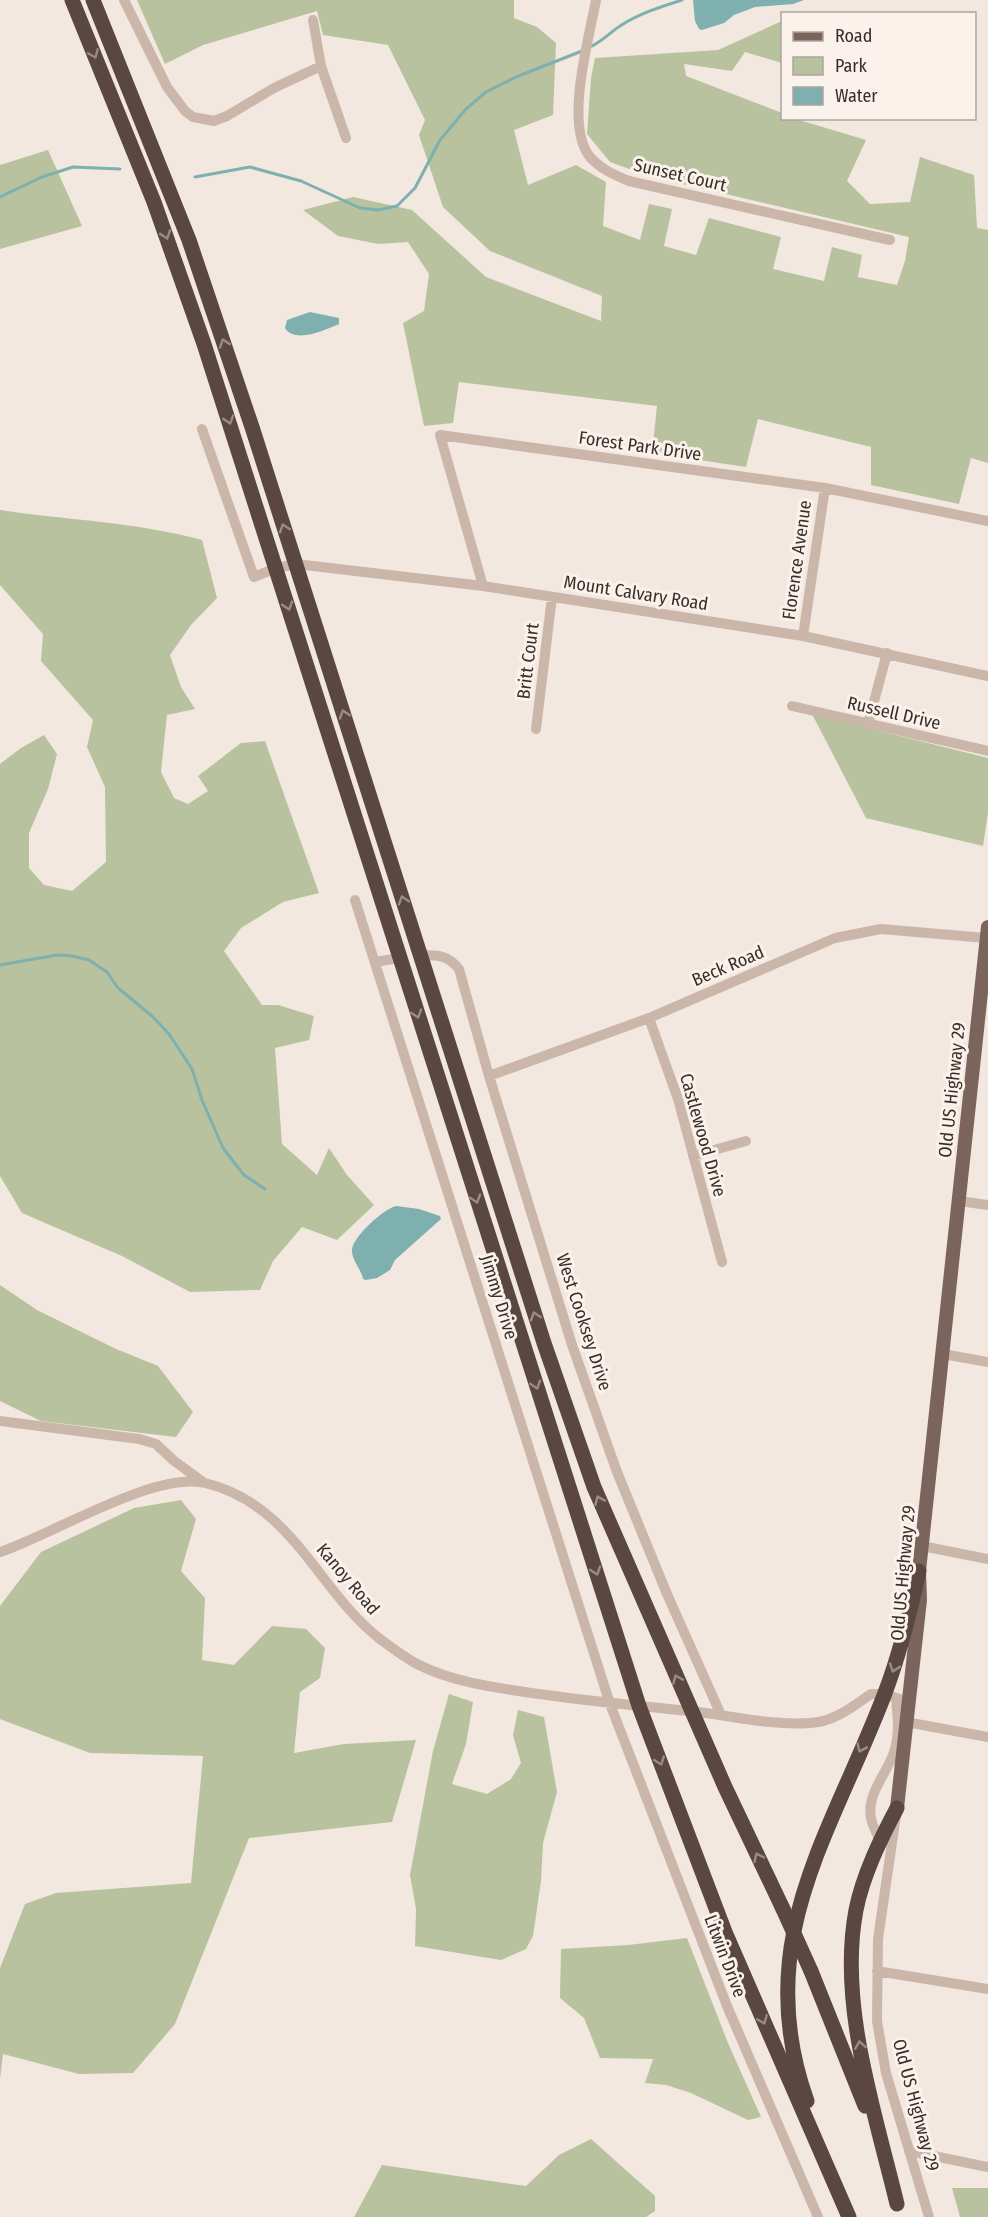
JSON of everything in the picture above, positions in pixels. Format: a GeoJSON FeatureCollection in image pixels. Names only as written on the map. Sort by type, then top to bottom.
{"type":"FeatureCollection","features":[{"type":"Feature","properties":{"kind":"highway"},"geometry":{"type":"LineString","coordinates":[[72,0],[154,202],[204,344],[639,1706],[725,1932],[849,2217]]}},
{"type":"Feature","properties":{"kind":"highway"},"geometry":{"type":"LineString","coordinates":[[93,0],[189,240],[296,564],[544,1343],[594,1487],[691,1711],[811,1971],[857,2082],[899,2210]]}},
{"type":"Feature","properties":{"kind":"highway"},"geometry":{"type":"LineString","coordinates":[[849,2217],[797,2073],[789,2026],[789,1951],[797,1916],[819,1845],[896,1698],[919,1571]]}},
{"type":"Feature","properties":{"kind":"highway"},"geometry":{"type":"LineString","coordinates":[[897,1808],[880,1840],[856,1908],[851,1949],[851,1987],[864,2064],[899,2210]]}},
{"type":"Feature","properties":{"kind":"main road","name":"Old US Highway 29"},"geometry":{"type":"LineString","coordinates":[[897,1808],[906,1722],[896,1698],[920,1600],[919,1571],[987,932]]}},
{"type":"Feature","properties":{"kind":"street"},"geometry":{"type":"LineString","coordinates":[[124,0],[167,87],[185,111],[193,117],[214,121],[227,116],[274,88],[321,66]]}},
{"type":"Feature","properties":{"kind":"street","name":"Sunset Court"},"geometry":{"type":"LineString","coordinates":[[596,0],[580,84],[579,134],[590,156],[608,173],[629,181],[890,240]]}},
{"type":"Feature","properties":{"kind":"street"},"geometry":{"type":"LineString","coordinates":[[313,20],[321,66],[346,138]]}},
{"type":"Feature","properties":{"kind":"street","name":"Mount Calvary Road"},"geometry":{"type":"LineString","coordinates":[[202,429],[255,577],[276,568],[296,564],[483,586],[803,636],[988,676]]}},
{"type":"Feature","properties":{"kind":"street","name":"Forest Park Drive"},"geometry":{"type":"LineString","coordinates":[[483,586],[440,435],[825,488],[988,521]]}},
{"type":"Feature","properties":{"kind":"street","name":"Florence Avenue"},"geometry":{"type":"LineString","coordinates":[[803,636],[825,488]]}},
{"type":"Feature","properties":{"kind":"street","name":"Britt Court"},"geometry":{"type":"LineString","coordinates":[[536,729],[552,597]]}},
{"type":"Feature","properties":{"kind":"street"},"geometry":{"type":"LineString","coordinates":[[868,724],[886,653]]}},
{"type":"Feature","properties":{"kind":"street","name":"Russell Drive"},"geometry":{"type":"LineString","coordinates":[[792,706],[988,750]]}},
{"type":"Feature","properties":{"kind":"street","name":"Jimmy Drive"},"geometry":{"type":"LineString","coordinates":[[355,900],[609,1704]]}},
{"type":"Feature","properties":{"kind":"street","name":"Beck Road"},"geometry":{"type":"LineString","coordinates":[[489,1076],[649,1018],[835,938],[880,929],[987,932]]}},
{"type":"Feature","properties":{"kind":"street","name":"West Cooksey Drive"},"geometry":{"type":"LineString","coordinates":[[421,955],[438,955],[452,959],[459,969],[489,1076],[572,1345],[617,1472],[667,1594],[721,1715]]}},
{"type":"Feature","properties":{"kind":"street"},"geometry":{"type":"LineString","coordinates":[[375,962],[399,958]]}},
{"type":"Feature","properties":{"kind":"street","name":"Castlewood Drive"},"geometry":{"type":"LineString","coordinates":[[649,1018],[678,1100],[722,1262]]}},
{"type":"Feature","properties":{"kind":"street"},"geometry":{"type":"LineString","coordinates":[[693,1156],[746,1141]]}},
{"type":"Feature","properties":{"kind":"street"},"geometry":{"type":"LineString","coordinates":[[959,1201],[988,1205]]}},
{"type":"Feature","properties":{"kind":"street"},"geometry":{"type":"LineString","coordinates":[[943,1354],[988,1362]]}},
{"type":"Feature","properties":{"kind":"street"},"geometry":{"type":"LineString","coordinates":[[0,1421],[139,1439],[156,1444],[173,1460],[204,1482]]}},
{"type":"Feature","properties":{"kind":"street","name":"Kanoy Road"},"geometry":{"type":"LineString","coordinates":[[0,1552],[144,1490],[183,1481],[204,1482],[226,1490],[270,1516],[296,1541],[357,1618],[380,1639],[416,1663],[446,1676],[501,1688],[609,1704],[691,1711],[774,1722],[811,1723],[830,1720],[871,1694],[896,1698]]}},
{"type":"Feature","properties":{"kind":"street"},"geometry":{"type":"LineString","coordinates":[[922,1546],[988,1559]]}},
{"type":"Feature","properties":{"kind":"street"},"geometry":{"type":"LineString","coordinates":[[889,1863],[871,1820],[871,1805],[874,1793],[894,1754],[898,1726],[896,1698]]}},
{"type":"Feature","properties":{"kind":"street","name":"Litwin Drive"},"geometry":{"type":"LineString","coordinates":[[609,1704],[727,2006],[818,2217]]}},
{"type":"Feature","properties":{"kind":"street"},"geometry":{"type":"LineString","coordinates":[[906,1722],[988,1737]]}},
{"type":"Feature","properties":{"kind":"street","name":"Old US Highway 29"},"geometry":{"type":"LineString","coordinates":[[897,1808],[878,1939],[877,2021],[885,2073],[928,2217]]}},
{"type":"Feature","properties":{"kind":"street"},"geometry":{"type":"LineString","coordinates":[[877,1971],[988,1989]]}},
{"type":"Feature","properties":{"kind":"street"},"geometry":{"type":"LineString","coordinates":[[909,2151],[988,2167]]}},
{"type":"Feature","properties":{"kind":"green space"},"geometry":{"type":"Polygon","coordinates":[[[137,0],[514,0],[514,18],[537,27],[556,43],[553,115],[514,130],[528,185],[576,165],[606,182],[603,226],[640,240],[649,204],[672,209],[664,246],[696,255],[709,218],[781,237],[773,269],[824,281],[832,247],[862,255],[858,277],[897,285],[905,261],[909,237],[649,176],[610,162],[587,134],[591,78],[595,58],[718,50],[781,21],[781,63],[745,52],[732,71],[684,64],[686,76],[781,113],[781,120],[799,120],[866,140],[847,181],[870,204],[910,202],[920,157],[974,175],[977,228],[988,230],[988,463],[971,458],[959,504],[871,485],[871,447],[758,419],[746,467],[652,453],[657,406],[459,382],[453,423],[424,426],[403,323],[424,311],[429,274],[408,242],[378,244],[338,236],[303,210],[353,197],[412,210],[486,277],[601,321],[602,296],[490,251],[443,207],[419,135],[425,120],[388,45],[323,35],[317,11],[203,45],[165,64],[137,0]]]}},
{"type":"Feature","properties":{"kind":"green space"},"geometry":{"type":"Polygon","coordinates":[[[48,150],[82,226],[0,249],[0,165],[48,150]]]}},
{"type":"Feature","properties":{"kind":"green space"},"geometry":{"type":"Polygon","coordinates":[[[0,510],[127,525],[202,540],[217,598],[191,625],[170,655],[181,687],[195,709],[167,715],[161,772],[174,798],[188,804],[208,791],[198,776],[241,743],[265,741],[319,893],[283,902],[241,928],[224,951],[262,1005],[278,1005],[314,1016],[309,1040],[275,1048],[282,1144],[317,1175],[329,1148],[347,1175],[374,1205],[337,1240],[302,1227],[273,1261],[260,1290],[190,1292],[122,1256],[22,1213],[0,1176],[0,764],[21,748],[44,735],[57,754],[48,789],[29,833],[29,868],[44,885],[72,891],[106,862],[105,787],[87,747],[93,720],[41,661],[43,634],[0,585],[0,510]]]}},
{"type":"Feature","properties":{"kind":"green space"},"geometry":{"type":"Polygon","coordinates":[[[812,714],[988,758],[988,813],[983,846],[866,818],[812,714]]]}},
{"type":"Feature","properties":{"kind":"green space"},"geometry":{"type":"Polygon","coordinates":[[[0,1285],[37,1310],[114,1348],[158,1366],[193,1412],[176,1437],[41,1421],[0,1401],[0,1285]]]}},
{"type":"Feature","properties":{"kind":"green space"},"geometry":{"type":"Polygon","coordinates":[[[181,1500],[196,1519],[181,1571],[205,1598],[202,1660],[234,1665],[272,1626],[306,1629],[325,1648],[320,1678],[300,1692],[294,1753],[344,1744],[416,1740],[392,1822],[249,1838],[175,2024],[133,2073],[79,2074],[3,2054],[0,2079],[0,1968],[25,1904],[56,1893],[191,1883],[203,1756],[90,1753],[0,1719],[0,1606],[41,1552],[134,1508],[181,1500]]]}},
{"type":"Feature","properties":{"kind":"green space"},"geometry":{"type":"Polygon","coordinates":[[[449,1694],[473,1702],[466,1744],[452,1784],[487,1794],[511,1779],[521,1763],[513,1735],[518,1710],[544,1717],[557,1792],[543,1843],[541,1881],[533,1936],[526,1949],[501,1960],[415,1946],[416,1909],[410,1875],[433,1751],[449,1694]]]}},
{"type":"Feature","properties":{"kind":"green space"},"geometry":{"type":"Polygon","coordinates":[[[687,1938],[728,2043],[761,2117],[748,2120],[691,2093],[666,2085],[645,2083],[653,2059],[600,2058],[584,2018],[560,1998],[561,1949],[628,1945],[687,1938]]]}},
{"type":"Feature","properties":{"kind":"green space"},"geometry":{"type":"Polygon","coordinates":[[[591,2139],[655,2196],[655,2211],[646,2217],[354,2217],[382,2165],[526,2186],[559,2155],[591,2139]]]}},
{"type":"Feature","properties":{"kind":"green space"},"geometry":{"type":"Polygon","coordinates":[[[952,2188],[988,2188],[988,2217],[960,2217],[952,2188]]]}},
{"type":"Feature","properties":{"kind":"water"},"geometry":{"type":"Polygon","coordinates":[[[693,0],[804,0],[793,4],[755,7],[734,15],[724,23],[702,30],[695,21],[693,0]]]}},
{"type":"Feature","properties":{"kind":"water"},"geometry":{"type":"Polygon","coordinates":[[[310,312],[339,318],[339,324],[303,335],[290,333],[285,328],[287,320],[310,312]]]}},
{"type":"Feature","properties":{"kind":"water"},"geometry":{"type":"Polygon","coordinates":[[[396,1206],[419,1209],[440,1216],[441,1219],[395,1260],[390,1270],[377,1278],[363,1279],[353,1256],[353,1246],[368,1225],[396,1206]]]}},
{"type":"Feature","properties":{"kind":"waterway"},"geometry":{"type":"LineString","coordinates":[[588,48],[634,18],[682,0]]}},
{"type":"Feature","properties":{"kind":"waterway"},"geometry":{"type":"LineString","coordinates":[[195,177],[250,167],[301,181],[360,208],[378,210],[397,206],[415,188],[440,140],[466,109],[486,92],[516,77],[582,51]]}},
{"type":"Feature","properties":{"kind":"waterway"},"geometry":{"type":"LineString","coordinates":[[0,197],[42,177],[73,167],[120,169]]}},
{"type":"Feature","properties":{"kind":"waterway"},"geometry":{"type":"LineString","coordinates":[[0,965],[57,955],[89,960],[107,972],[118,988],[152,1016],[169,1034],[192,1069],[202,1100],[223,1148],[244,1175],[265,1189]]}}]}
